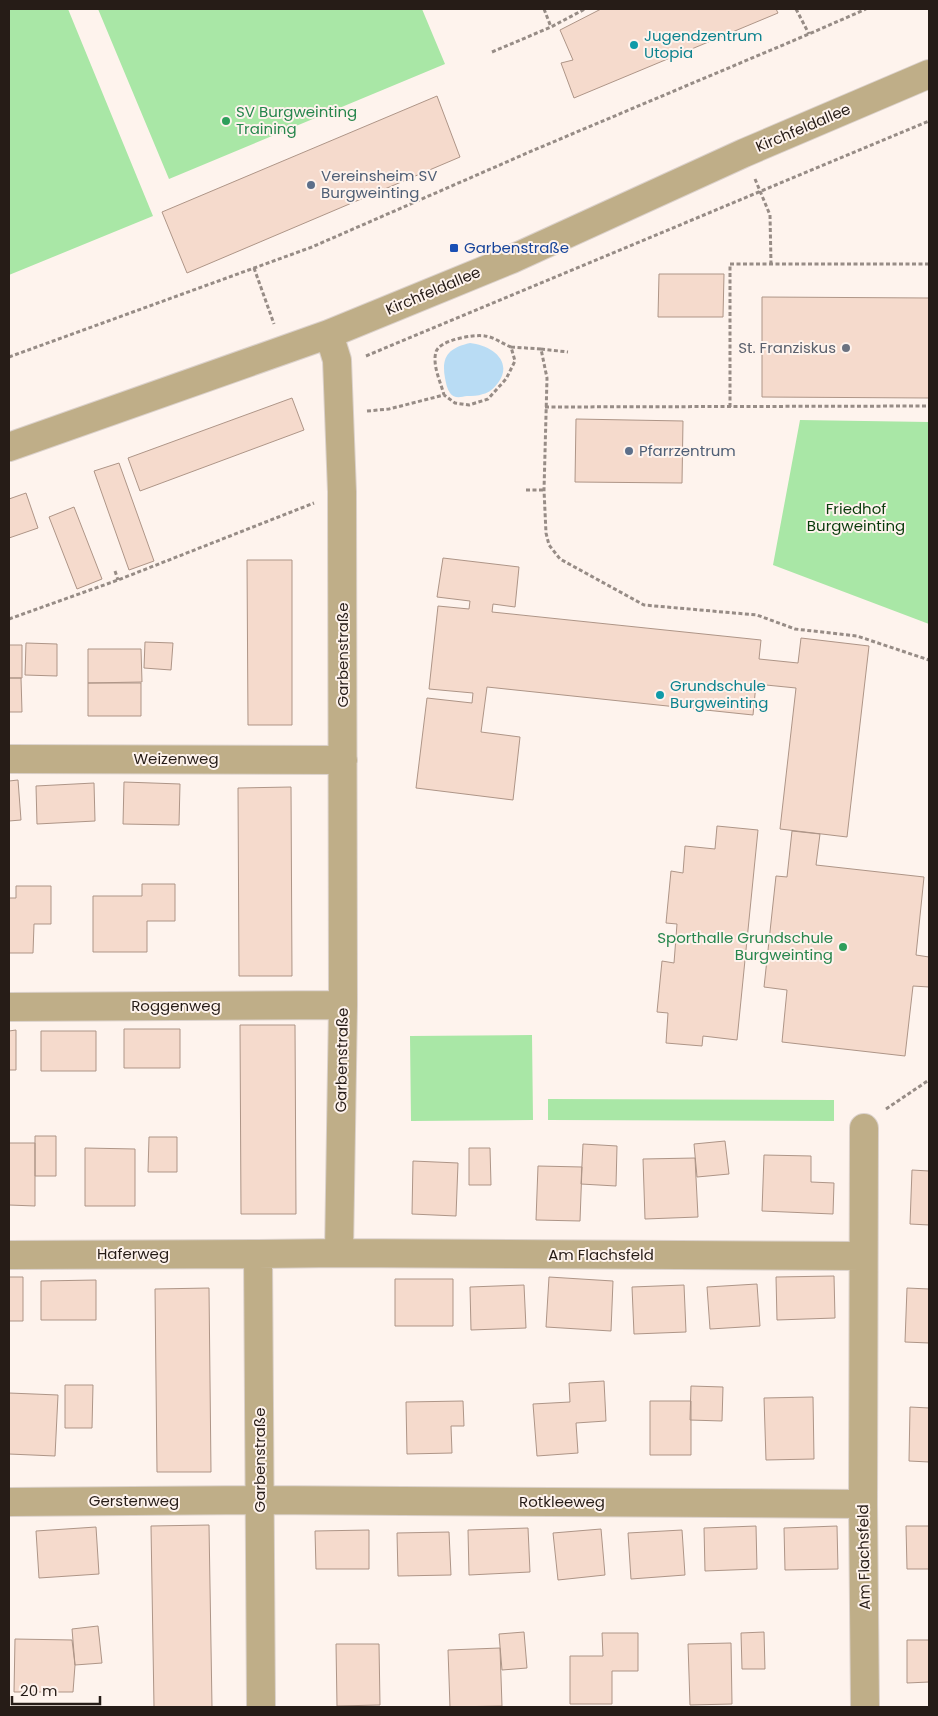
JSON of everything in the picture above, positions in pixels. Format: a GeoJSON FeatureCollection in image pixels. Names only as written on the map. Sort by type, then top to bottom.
{"type":"FeatureCollection","features":[{"type":"Feature","properties":{"kind":"street","name":"Kirchfeldallee"},"geometry":{"type":"LineString","coordinates":[[9,447],[329,334],[512,259],[744,153],[929,74]]}},
{"type":"Feature","properties":{"kind":"street","name":"Garbenstraße"},"geometry":{"type":"LineString","coordinates":[[329,334],[337,360],[342,492],[343,1005],[339,1253]]}},
{"type":"Feature","properties":{"kind":"street","name":"Weizenweg"},"geometry":{"type":"LineString","coordinates":[[9,759],[343,760]]}},
{"type":"Feature","properties":{"kind":"street","name":"Roggenweg"},"geometry":{"type":"LineString","coordinates":[[9,1007],[343,1005]]}},
{"type":"Feature","properties":{"kind":"street","name":"Am Flachsfeld"},"geometry":{"type":"LineString","coordinates":[[864,1128],[863,1504],[865,1707]]}},
{"type":"Feature","properties":{"kind":"street"},"geometry":{"type":"LineString","coordinates":[[258,1254],[339,1253]]}},
{"type":"Feature","properties":{"kind":"street","name":"Am Flachsfeld"},"geometry":{"type":"LineString","coordinates":[[339,1253],[863,1256]]}},
{"type":"Feature","properties":{"kind":"street","name":"Haferweg"},"geometry":{"type":"LineString","coordinates":[[9,1254],[258,1254]]}},
{"type":"Feature","properties":{"kind":"street","name":"Garbenstraße"},"geometry":{"type":"LineString","coordinates":[[258,1254],[261,1707]]}},
{"type":"Feature","properties":{"kind":"street","name":"Gerstenweg"},"geometry":{"type":"LineString","coordinates":[[9,1502],[260,1500]]}},
{"type":"Feature","properties":{"kind":"street","name":"Rotkleeweg"},"geometry":{"type":"LineString","coordinates":[[260,1500],[863,1504]]}},
{"type":"Feature","properties":{"kind":"path"},"geometry":{"type":"LineString","coordinates":[[544,9],[551,27]]}},
{"type":"Feature","properties":{"kind":"path"},"geometry":{"type":"LineString","coordinates":[[492,52],[551,27],[585,9]]}},
{"type":"Feature","properties":{"kind":"path"},"geometry":{"type":"LineString","coordinates":[[796,9],[809,34]]}},
{"type":"Feature","properties":{"kind":"path"},"geometry":{"type":"LineString","coordinates":[[9,357],[312,247],[866,9]]}},
{"type":"Feature","properties":{"kind":"path"},"geometry":{"type":"LineString","coordinates":[[744,153],[770,215],[771,264]]}},
{"type":"Feature","properties":{"kind":"path"},"geometry":{"type":"LineString","coordinates":[[730,406],[730,264],[929,264]]}},
{"type":"Feature","properties":{"kind":"path"},"geometry":{"type":"LineString","coordinates":[[254,268],[284,350]]}},
{"type":"Feature","properties":{"kind":"path"},"geometry":{"type":"LineString","coordinates":[[511,347],[514,361],[506,379],[488,400],[469,405],[455,403],[444,395],[436,365],[436,353],[440,346],[451,340],[486,336],[511,347],[568,352]]}},
{"type":"Feature","properties":{"kind":"path"},"geometry":{"type":"LineString","coordinates":[[542,349],[547,378],[544,490],[546,533],[549,545],[560,558],[644,605],[757,615],[795,629],[857,636],[929,660]]}},
{"type":"Feature","properties":{"kind":"path"},"geometry":{"type":"LineString","coordinates":[[339,413],[389,410],[444,395]]}},
{"type":"Feature","properties":{"kind":"path"},"geometry":{"type":"LineString","coordinates":[[545,407],[929,406]]}},
{"type":"Feature","properties":{"kind":"path"},"geometry":{"type":"LineString","coordinates":[[526,490],[544,490]]}},
{"type":"Feature","properties":{"kind":"path"},"geometry":{"type":"LineString","coordinates":[[9,619],[118,580],[342,492]]}},
{"type":"Feature","properties":{"kind":"path"},"geometry":{"type":"LineString","coordinates":[[115,571],[118,580]]}},
{"type":"Feature","properties":{"kind":"path"},"geometry":{"type":"LineString","coordinates":[[864,1128],[869,1121],[929,1080]]}},
{"type":"Feature","properties":{"kind":"green space"},"geometry":{"type":"Polygon","coordinates":[[[9,9],[68,9],[153,216],[9,275],[9,9]]]}},
{"type":"Feature","properties":{"kind":"green space","name":"SV Burgweinting Training"},"geometry":{"type":"Polygon","coordinates":[[[98,9],[422,9],[445,64],[169,179],[98,9]]]}},
{"type":"Feature","properties":{"kind":"green space","name":"Friedhof Burgweinting"},"geometry":{"type":"Polygon","coordinates":[[[800,420],[929,422],[929,624],[773,565],[800,420]]]}},
{"type":"Feature","properties":{"kind":"green space"},"geometry":{"type":"Polygon","coordinates":[[[532,1035],[533,1120],[411,1121],[410,1036],[532,1035]]]}},
{"type":"Feature","properties":{"kind":"green space"},"geometry":{"type":"Polygon","coordinates":[[[548,1099],[834,1100],[834,1121],[548,1120],[548,1099]]]}},
{"type":"Feature","properties":{"kind":"water"},"geometry":{"type":"Polygon","coordinates":[[[470,343],[485,347],[498,356],[502,361],[502,375],[498,383],[487,393],[477,396],[456,397],[448,390],[444,364],[452,350],[470,343]]]}},
{"type":"Feature","properties":{"kind":"building","name":"Jugendzentrum Utopia"},"geometry":{"type":"Polygon","coordinates":[[[601,9],[776,9],[778,13],[574,98],[561,63],[573,60],[560,30],[601,9]]]}},
{"type":"Feature","properties":{"kind":"building","name":"Vereinsheim SV Burgweinting"},"geometry":{"type":"Polygon","coordinates":[[[437,96],[460,157],[187,273],[162,212],[437,96]]]}},
{"type":"Feature","properties":{"kind":"building"},"geometry":{"type":"Polygon","coordinates":[[[659,274],[724,274],[723,317],[658,317],[659,274]]]}},
{"type":"Feature","properties":{"kind":"building","name":"St. Franziskus"},"geometry":{"type":"Polygon","coordinates":[[[762,297],[929,298],[929,398],[762,397],[762,297]]]}},
{"type":"Feature","properties":{"kind":"building"},"geometry":{"type":"Polygon","coordinates":[[[292,398],[304,430],[140,491],[128,458],[292,398]]]}},
{"type":"Feature","properties":{"kind":"building","name":"Pfarrzentrum"},"geometry":{"type":"Polygon","coordinates":[[[576,419],[683,421],[682,483],[575,482],[576,419]]]}},
{"type":"Feature","properties":{"kind":"building"},"geometry":{"type":"Polygon","coordinates":[[[119,463],[154,561],[129,570],[94,471],[119,463]]]}},
{"type":"Feature","properties":{"kind":"building"},"geometry":{"type":"Polygon","coordinates":[[[26,493],[38,528],[9,538],[9,499],[26,493]]]}},
{"type":"Feature","properties":{"kind":"building"},"geometry":{"type":"Polygon","coordinates":[[[74,507],[102,579],[77,589],[49,517],[74,507]]]}},
{"type":"Feature","properties":{"kind":"building","name":"Grundschule Burgweinting"},"geometry":{"type":"Polygon","coordinates":[[[443,558],[519,567],[515,607],[493,604],[492,612],[761,640],[759,659],[798,663],[801,638],[869,646],[847,837],[780,829],[796,688],[756,684],[753,715],[487,687],[481,732],[520,737],[513,800],[416,788],[427,698],[472,703],[473,693],[429,689],[438,606],[469,609],[470,601],[437,597],[443,558]]]}},
{"type":"Feature","properties":{"kind":"building"},"geometry":{"type":"Polygon","coordinates":[[[247,560],[292,560],[292,725],[248,725],[247,560]]]}},
{"type":"Feature","properties":{"kind":"building"},"geometry":{"type":"Polygon","coordinates":[[[145,642],[173,643],[171,670],[144,668],[145,642]]]}},
{"type":"Feature","properties":{"kind":"building"},"geometry":{"type":"Polygon","coordinates":[[[26,643],[57,644],[57,676],[25,675],[26,643]]]}},
{"type":"Feature","properties":{"kind":"building"},"geometry":{"type":"Polygon","coordinates":[[[9,645],[22,645],[22,678],[9,678],[9,645]]]}},
{"type":"Feature","properties":{"kind":"building"},"geometry":{"type":"Polygon","coordinates":[[[88,649],[141,649],[142,682],[88,683],[88,649]]]}},
{"type":"Feature","properties":{"kind":"building"},"geometry":{"type":"Polygon","coordinates":[[[9,678],[21,678],[22,712],[9,712],[9,678]]]}},
{"type":"Feature","properties":{"kind":"building"},"geometry":{"type":"Polygon","coordinates":[[[88,683],[141,683],[141,716],[88,716],[88,683]]]}},
{"type":"Feature","properties":{"kind":"building"},"geometry":{"type":"Polygon","coordinates":[[[18,780],[21,820],[9,821],[9,781],[18,780]]]}},
{"type":"Feature","properties":{"kind":"building"},"geometry":{"type":"Polygon","coordinates":[[[124,782],[180,784],[179,825],[123,824],[124,782]]]}},
{"type":"Feature","properties":{"kind":"building"},"geometry":{"type":"Polygon","coordinates":[[[94,783],[95,821],[37,824],[36,786],[94,783]]]}},
{"type":"Feature","properties":{"kind":"building"},"geometry":{"type":"Polygon","coordinates":[[[291,787],[292,976],[239,976],[238,788],[291,787]]]}},
{"type":"Feature","properties":{"kind":"building"},"geometry":{"type":"Polygon","coordinates":[[[717,826],[758,830],[737,1040],[703,1036],[702,1046],[666,1043],[668,1013],[657,1012],[662,961],[674,963],[677,924],[666,923],[671,871],[683,873],[685,846],[715,849],[717,826]]]}},
{"type":"Feature","properties":{"kind":"building","name":"Sporthalle Grundschule Burgweinting"},"geometry":{"type":"Polygon","coordinates":[[[792,831],[820,834],[816,865],[924,877],[916,955],[929,957],[929,987],[913,986],[905,1056],[782,1042],[787,990],[764,987],[776,876],[787,877],[792,831]]]}},
{"type":"Feature","properties":{"kind":"building"},"geometry":{"type":"Polygon","coordinates":[[[142,884],[175,884],[175,921],[147,921],[147,952],[93,952],[93,896],[142,896],[142,884]]]}},
{"type":"Feature","properties":{"kind":"building"},"geometry":{"type":"Polygon","coordinates":[[[16,886],[51,886],[51,924],[34,924],[33,953],[9,953],[9,898],[16,898],[16,886]]]}},
{"type":"Feature","properties":{"kind":"building"},"geometry":{"type":"Polygon","coordinates":[[[240,1025],[295,1025],[296,1214],[241,1214],[240,1025]]]}},
{"type":"Feature","properties":{"kind":"building"},"geometry":{"type":"Polygon","coordinates":[[[124,1029],[180,1029],[180,1068],[124,1068],[124,1029]]]}},
{"type":"Feature","properties":{"kind":"building"},"geometry":{"type":"Polygon","coordinates":[[[16,1030],[16,1070],[9,1070],[9,1031],[16,1030]]]}},
{"type":"Feature","properties":{"kind":"building"},"geometry":{"type":"Polygon","coordinates":[[[41,1031],[96,1031],[96,1071],[41,1071],[41,1031]]]}},
{"type":"Feature","properties":{"kind":"building"},"geometry":{"type":"Polygon","coordinates":[[[35,1136],[56,1136],[56,1176],[35,1176],[35,1136]]]}},
{"type":"Feature","properties":{"kind":"building"},"geometry":{"type":"Polygon","coordinates":[[[149,1137],[177,1137],[177,1172],[148,1172],[149,1137]]]}},
{"type":"Feature","properties":{"kind":"building"},"geometry":{"type":"Polygon","coordinates":[[[725,1141],[729,1174],[697,1177],[694,1144],[725,1141]]]}},
{"type":"Feature","properties":{"kind":"building"},"geometry":{"type":"Polygon","coordinates":[[[9,1143],[35,1143],[35,1206],[9,1205],[9,1143]]]}},
{"type":"Feature","properties":{"kind":"building"},"geometry":{"type":"Polygon","coordinates":[[[583,1144],[617,1146],[616,1186],[581,1184],[583,1144]]]}},
{"type":"Feature","properties":{"kind":"building"},"geometry":{"type":"Polygon","coordinates":[[[85,1148],[135,1149],[135,1206],[85,1206],[85,1148]]]}},
{"type":"Feature","properties":{"kind":"building"},"geometry":{"type":"Polygon","coordinates":[[[469,1148],[490,1148],[491,1185],[469,1185],[469,1148]]]}},
{"type":"Feature","properties":{"kind":"building"},"geometry":{"type":"Polygon","coordinates":[[[764,1155],[811,1156],[811,1182],[834,1183],[833,1214],[762,1211],[764,1155]]]}},
{"type":"Feature","properties":{"kind":"building"},"geometry":{"type":"Polygon","coordinates":[[[695,1158],[698,1217],[645,1219],[643,1159],[695,1158]]]}},
{"type":"Feature","properties":{"kind":"building"},"geometry":{"type":"Polygon","coordinates":[[[413,1161],[458,1163],[456,1216],[412,1214],[413,1161]]]}},
{"type":"Feature","properties":{"kind":"building"},"geometry":{"type":"Polygon","coordinates":[[[538,1166],[582,1167],[580,1221],[536,1220],[538,1166]]]}},
{"type":"Feature","properties":{"kind":"building"},"geometry":{"type":"Polygon","coordinates":[[[912,1170],[929,1171],[929,1225],[910,1224],[912,1170]]]}},
{"type":"Feature","properties":{"kind":"building"},"geometry":{"type":"Polygon","coordinates":[[[834,1276],[835,1318],[777,1320],[776,1277],[834,1276]]]}},
{"type":"Feature","properties":{"kind":"building"},"geometry":{"type":"Polygon","coordinates":[[[9,1277],[23,1277],[23,1321],[9,1321],[9,1277]]]}},
{"type":"Feature","properties":{"kind":"building"},"geometry":{"type":"Polygon","coordinates":[[[549,1277],[613,1281],[611,1331],[546,1327],[549,1277]]]}},
{"type":"Feature","properties":{"kind":"building"},"geometry":{"type":"Polygon","coordinates":[[[395,1279],[453,1279],[453,1326],[395,1326],[395,1279]]]}},
{"type":"Feature","properties":{"kind":"building"},"geometry":{"type":"Polygon","coordinates":[[[96,1280],[96,1320],[41,1320],[41,1281],[96,1280]]]}},
{"type":"Feature","properties":{"kind":"building"},"geometry":{"type":"Polygon","coordinates":[[[757,1284],[760,1326],[710,1329],[707,1287],[757,1284]]]}},
{"type":"Feature","properties":{"kind":"building"},"geometry":{"type":"Polygon","coordinates":[[[524,1285],[526,1328],[471,1330],[470,1287],[524,1285]]]}},
{"type":"Feature","properties":{"kind":"building"},"geometry":{"type":"Polygon","coordinates":[[[684,1285],[686,1332],[634,1334],[632,1287],[684,1285]]]}},
{"type":"Feature","properties":{"kind":"building"},"geometry":{"type":"Polygon","coordinates":[[[209,1288],[211,1472],[157,1472],[155,1289],[209,1288]]]}},
{"type":"Feature","properties":{"kind":"building"},"geometry":{"type":"Polygon","coordinates":[[[907,1288],[929,1289],[929,1343],[905,1342],[907,1288]]]}},
{"type":"Feature","properties":{"kind":"building"},"geometry":{"type":"Polygon","coordinates":[[[604,1381],[606,1421],[576,1423],[578,1453],[537,1456],[533,1404],[570,1402],[569,1383],[604,1381]]]}},
{"type":"Feature","properties":{"kind":"building"},"geometry":{"type":"Polygon","coordinates":[[[65,1385],[93,1385],[92,1428],[65,1428],[65,1385]]]}},
{"type":"Feature","properties":{"kind":"building"},"geometry":{"type":"Polygon","coordinates":[[[691,1386],[723,1387],[722,1421],[690,1420],[691,1386]]]}},
{"type":"Feature","properties":{"kind":"building"},"geometry":{"type":"Polygon","coordinates":[[[9,1393],[58,1395],[55,1456],[9,1454],[9,1393]]]}},
{"type":"Feature","properties":{"kind":"building"},"geometry":{"type":"Polygon","coordinates":[[[813,1397],[814,1459],[766,1460],[764,1398],[813,1397]]]}},
{"type":"Feature","properties":{"kind":"building"},"geometry":{"type":"Polygon","coordinates":[[[463,1401],[464,1426],[451,1426],[452,1453],[407,1454],[406,1402],[463,1401]]]}},
{"type":"Feature","properties":{"kind":"building"},"geometry":{"type":"Polygon","coordinates":[[[650,1401],[691,1401],[691,1455],[650,1455],[650,1401]]]}},
{"type":"Feature","properties":{"kind":"building"},"geometry":{"type":"Polygon","coordinates":[[[910,1407],[929,1408],[929,1462],[909,1461],[910,1407]]]}},
{"type":"Feature","properties":{"kind":"building"},"geometry":{"type":"Polygon","coordinates":[[[209,1525],[212,1707],[154,1707],[151,1526],[209,1525]]]}},
{"type":"Feature","properties":{"kind":"building"},"geometry":{"type":"Polygon","coordinates":[[[756,1526],[757,1569],[705,1571],[704,1528],[756,1526]]]}},
{"type":"Feature","properties":{"kind":"building"},"geometry":{"type":"Polygon","coordinates":[[[837,1526],[838,1569],[785,1570],[784,1528],[837,1526]]]}},
{"type":"Feature","properties":{"kind":"building"},"geometry":{"type":"Polygon","coordinates":[[[906,1526],[929,1526],[929,1569],[907,1569],[906,1526]]]}},
{"type":"Feature","properties":{"kind":"building"},"geometry":{"type":"Polygon","coordinates":[[[96,1527],[99,1574],[39,1578],[36,1531],[96,1527]]]}},
{"type":"Feature","properties":{"kind":"building"},"geometry":{"type":"Polygon","coordinates":[[[528,1528],[530,1572],[469,1575],[468,1530],[528,1528]]]}},
{"type":"Feature","properties":{"kind":"building"},"geometry":{"type":"Polygon","coordinates":[[[601,1529],[605,1575],[558,1580],[553,1533],[601,1529]]]}},
{"type":"Feature","properties":{"kind":"building"},"geometry":{"type":"Polygon","coordinates":[[[369,1530],[369,1569],[316,1569],[315,1531],[369,1530]]]}},
{"type":"Feature","properties":{"kind":"building"},"geometry":{"type":"Polygon","coordinates":[[[682,1530],[685,1575],[631,1579],[628,1533],[682,1530]]]}},
{"type":"Feature","properties":{"kind":"building"},"geometry":{"type":"Polygon","coordinates":[[[449,1532],[451,1575],[398,1576],[397,1533],[449,1532]]]}},
{"type":"Feature","properties":{"kind":"building"},"geometry":{"type":"Polygon","coordinates":[[[98,1626],[102,1663],[75,1665],[72,1629],[98,1626]]]}},
{"type":"Feature","properties":{"kind":"building"},"geometry":{"type":"Polygon","coordinates":[[[524,1632],[527,1668],[502,1670],[499,1634],[524,1632]]]}},
{"type":"Feature","properties":{"kind":"building"},"geometry":{"type":"Polygon","coordinates":[[[764,1632],[765,1669],[742,1669],[741,1633],[764,1632]]]}},
{"type":"Feature","properties":{"kind":"building"},"geometry":{"type":"Polygon","coordinates":[[[602,1633],[638,1633],[638,1671],[612,1671],[612,1704],[570,1704],[570,1656],[603,1656],[602,1633]]]}},
{"type":"Feature","properties":{"kind":"building"},"geometry":{"type":"Polygon","coordinates":[[[15,1639],[72,1640],[75,1665],[73,1692],[14,1692],[15,1639]]]}},
{"type":"Feature","properties":{"kind":"building"},"geometry":{"type":"Polygon","coordinates":[[[907,1640],[929,1640],[929,1682],[907,1683],[907,1640]]]}},
{"type":"Feature","properties":{"kind":"building"},"geometry":{"type":"Polygon","coordinates":[[[731,1643],[732,1704],[690,1705],[688,1644],[731,1643]]]}},
{"type":"Feature","properties":{"kind":"building"},"geometry":{"type":"Polygon","coordinates":[[[336,1644],[379,1644],[380,1705],[337,1706],[336,1644]]]}},
{"type":"Feature","properties":{"kind":"building"},"geometry":{"type":"Polygon","coordinates":[[[500,1648],[502,1706],[450,1707],[448,1650],[500,1648]]]}},
{"type":"Feature","properties":{"kind":"place","name":"Jugendzentrum Utopia"},"geometry":{"type":"Point","coordinates":[634,45]}},
{"type":"Feature","properties":{"kind":"place","name":"SV Burgweinting Training"},"geometry":{"type":"Point","coordinates":[226,121]}},
{"type":"Feature","properties":{"kind":"place","name":"Vereinsheim SV Burgweinting"},"geometry":{"type":"Point","coordinates":[311,185]}},
{"type":"Feature","properties":{"kind":"place","name":"Garbenstraße"},"geometry":{"type":"Point","coordinates":[454,248]}},
{"type":"Feature","properties":{"kind":"place","name":"St. Franziskus"},"geometry":{"type":"Point","coordinates":[846,348]}},
{"type":"Feature","properties":{"kind":"place","name":"Pfarrzentrum"},"geometry":{"type":"Point","coordinates":[629,451]}},
{"type":"Feature","properties":{"kind":"place","name":"Grundschule Burgweinting"},"geometry":{"type":"Point","coordinates":[660,695]}},
{"type":"Feature","properties":{"kind":"place","name":"Sporthalle Grundschule Burgweinting"},"geometry":{"type":"Point","coordinates":[843,947]}}]}
